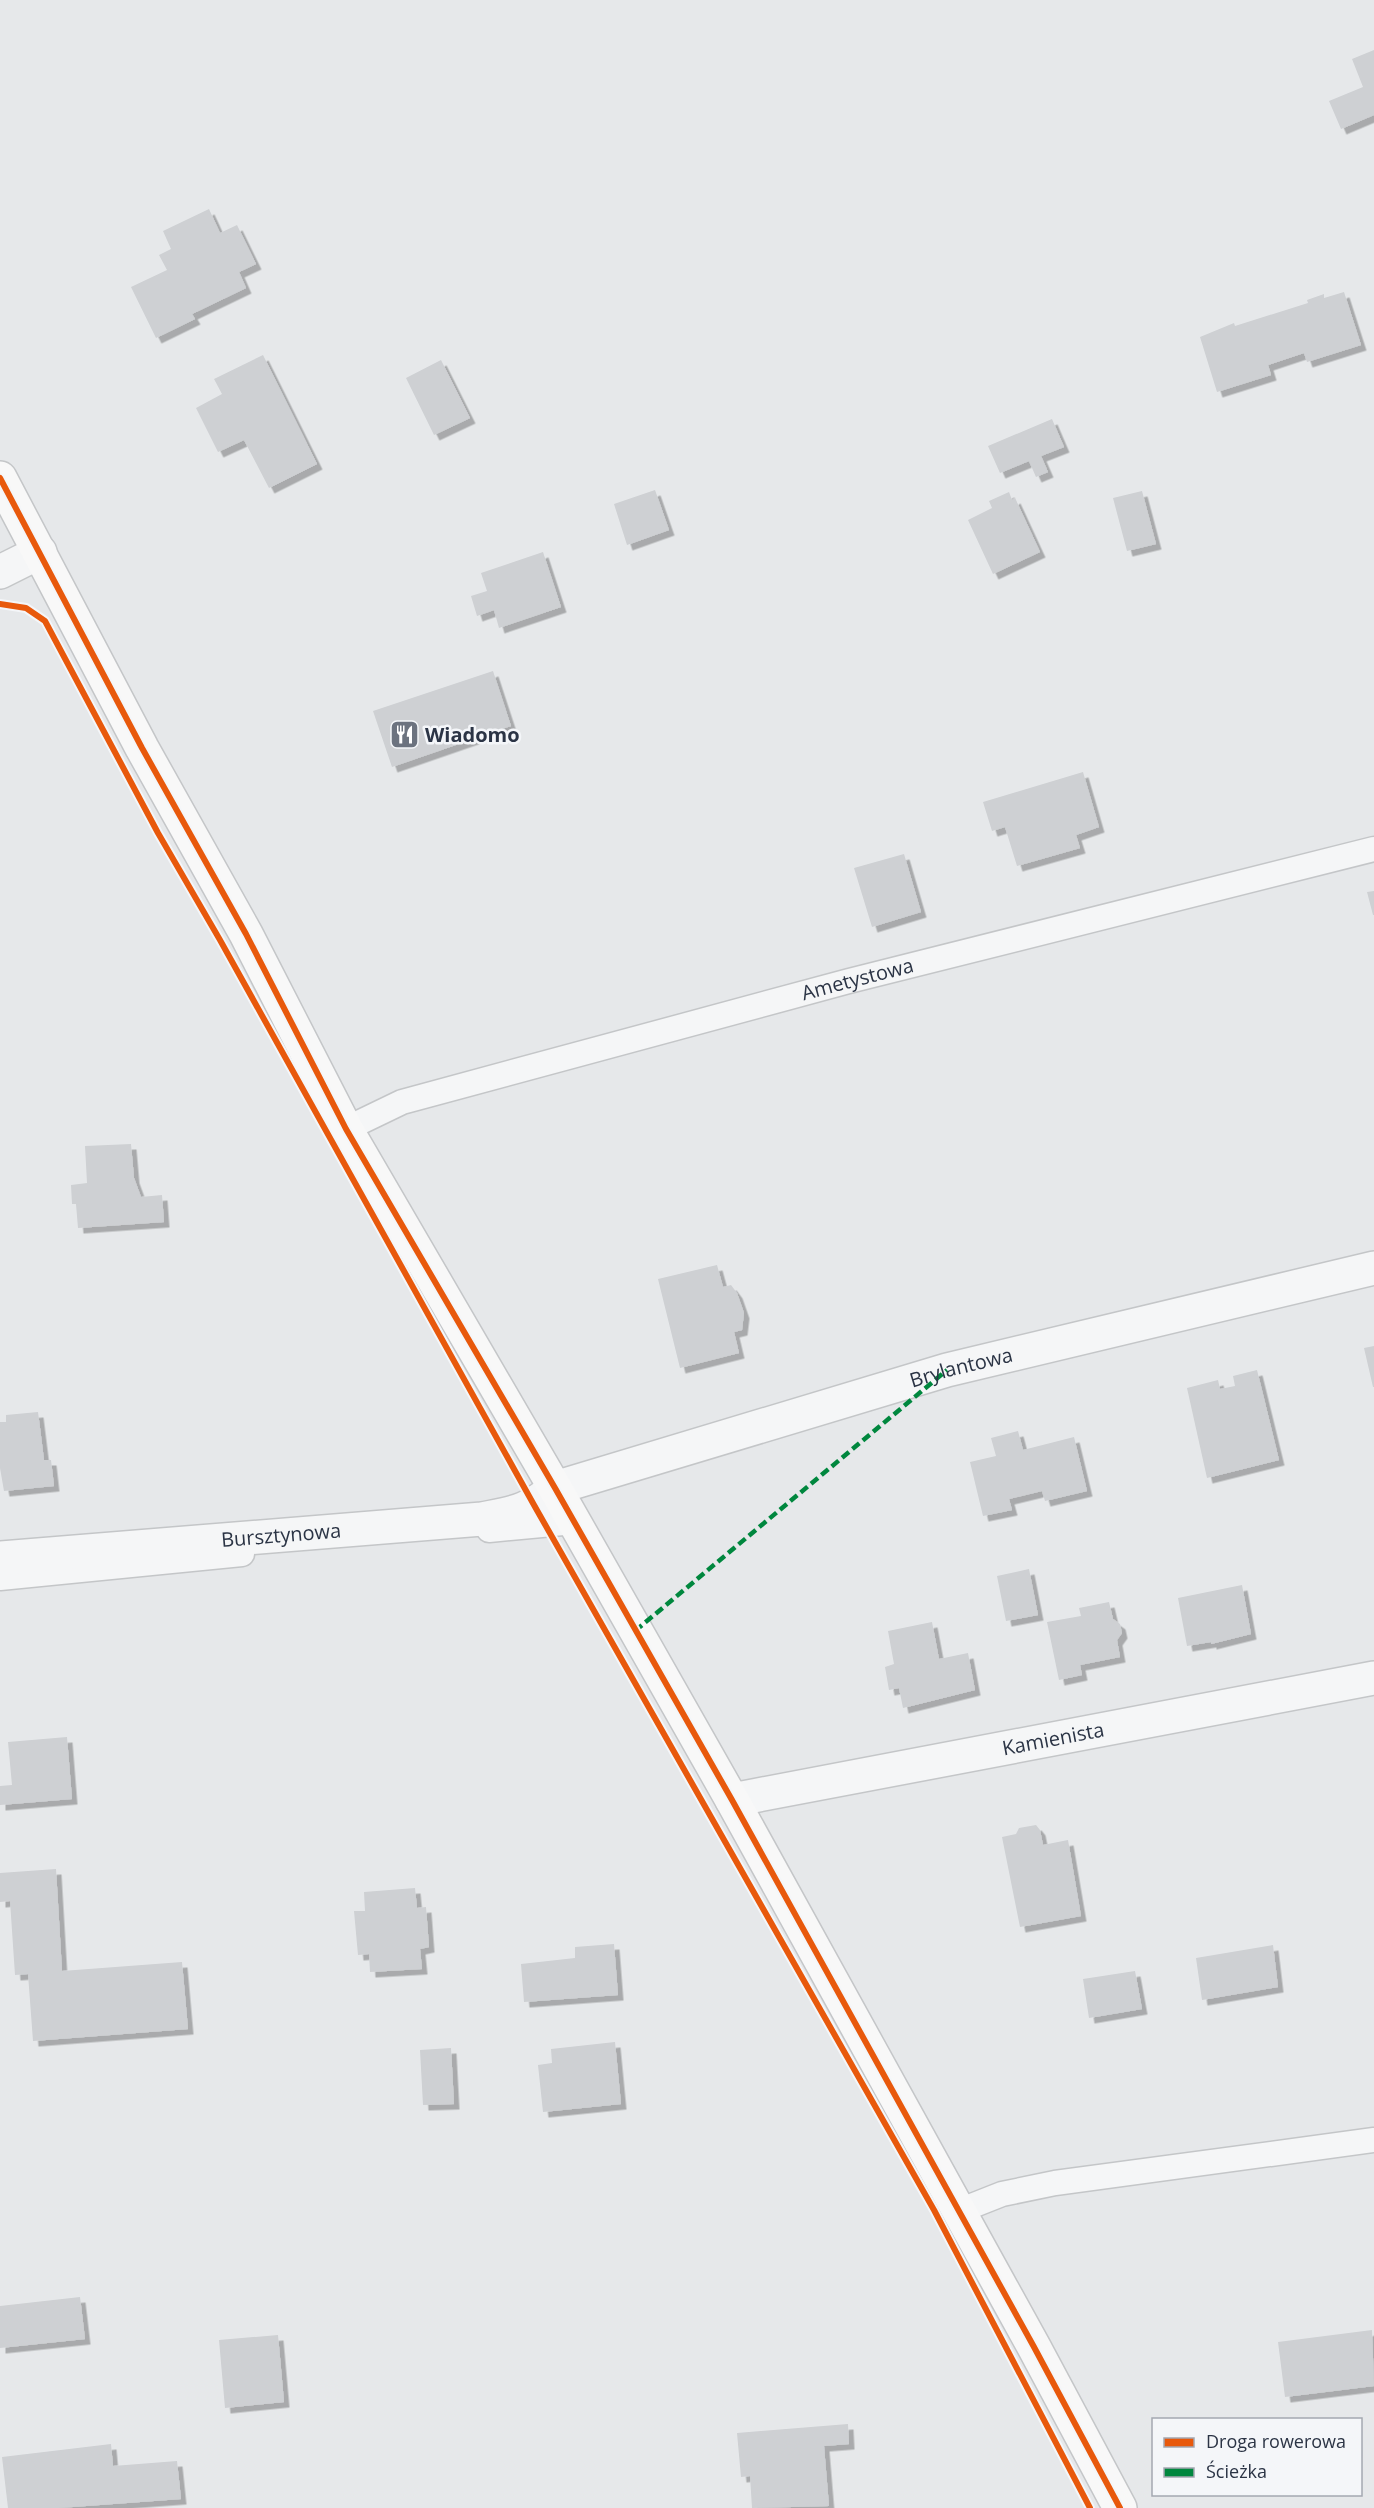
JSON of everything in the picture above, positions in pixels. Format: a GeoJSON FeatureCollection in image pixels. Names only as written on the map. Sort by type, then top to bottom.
{"type":"FeatureCollection","features":[{"type":"Feature","properties":{"kind":"street"},"geometry":{"type":"LineString","coordinates":[[0,478],[142,748],[246,934],[346,1129],[555,1488],[732,1800],[1120,2508]]}},
{"type":"Feature","properties":{"kind":"street"},"geometry":{"type":"LineString","coordinates":[[0,572],[40,552]]}},
{"type":"Feature","properties":{"kind":"street","name":"Brylantowa"},"geometry":{"type":"LineString","coordinates":[[555,1488],[946,1370],[1374,1268]]}},
{"type":"Feature","properties":{"kind":"street","name":"Bursztynowa"},"geometry":{"type":"LineString","coordinates":[[0,1558],[482,1519],[520,1511],[534,1505],[555,1488]]}},
{"type":"Feature","properties":{"kind":"street","name":"Kamienista"},"geometry":{"type":"LineString","coordinates":[[732,1800],[1374,1678]]}},
{"type":"Feature","properties":{"kind":"lane","name":"Ametystowa"},"geometry":{"type":"LineString","coordinates":[[346,1129],[402,1102],[849,981],[1374,849]]}},
{"type":"Feature","properties":{"kind":"lane"},"geometry":{"type":"LineString","coordinates":[[0,1578],[574,1522]]}},
{"type":"Feature","properties":{"kind":"lane"},"geometry":{"type":"LineString","coordinates":[[958,2211],[1002,2193],[1055,2183],[1374,2140]]}},
{"type":"Feature","properties":{"kind":"building"},"geometry":{"type":"Polygon","coordinates":[[[1374,50],[1374,115],[1341,129],[1329,101],[1363,87],[1352,59],[1374,50]]]}},
{"type":"Feature","properties":{"kind":"building"},"geometry":{"type":"Polygon","coordinates":[[[209,209],[220,233],[237,225],[256,264],[239,272],[246,288],[192,314],[195,319],[156,338],[131,287],[167,270],[159,255],[171,249],[163,231],[209,209]]]}},
{"type":"Feature","properties":{"kind":"building"},"geometry":{"type":"Polygon","coordinates":[[[1344,292],[1361,345],[1307,362],[1304,353],[1268,365],[1271,375],[1217,392],[1200,337],[1234,323],[1235,326],[1308,303],[1307,300],[1324,294],[1324,298],[1344,292]]]}},
{"type":"Feature","properties":{"kind":"building"},"geometry":{"type":"Polygon","coordinates":[[[263,355],[317,464],[269,488],[244,440],[218,452],[196,408],[222,394],[214,379],[263,355]]]}},
{"type":"Feature","properties":{"kind":"building"},"geometry":{"type":"Polygon","coordinates":[[[441,360],[470,418],[434,435],[406,378],[441,360]]]}},
{"type":"Feature","properties":{"kind":"building"},"geometry":{"type":"Polygon","coordinates":[[[1052,419],[1064,447],[1041,456],[1048,472],[1036,477],[1029,461],[1000,473],[988,446],[1052,419]]]}},
{"type":"Feature","properties":{"kind":"building"},"geometry":{"type":"Polygon","coordinates":[[[655,490],[669,530],[627,545],[614,504],[655,490]]]}},
{"type":"Feature","properties":{"kind":"building"},"geometry":{"type":"Polygon","coordinates":[[[1142,491],[1156,544],[1127,551],[1113,498],[1142,491]]]}},
{"type":"Feature","properties":{"kind":"building"},"geometry":{"type":"Polygon","coordinates":[[[1009,492],[1012,500],[1015,498],[1040,552],[993,574],[968,520],[992,508],[989,501],[1009,492]]]}},
{"type":"Feature","properties":{"kind":"building"},"geometry":{"type":"Polygon","coordinates":[[[543,552],[561,607],[499,628],[494,610],[477,616],[471,596],[487,591],[481,573],[543,552]]]}},
{"type":"Feature","properties":{"kind":"building"},"geometry":{"type":"Polygon","coordinates":[[[493,671],[511,726],[392,767],[373,711],[493,671]]]}},
{"type":"Feature","properties":{"kind":"building"},"geometry":{"type":"Polygon","coordinates":[[[1083,772],[1099,827],[1076,835],[1080,848],[1017,866],[1005,827],[992,831],[983,802],[1083,772]]]}},
{"type":"Feature","properties":{"kind":"building"},"geometry":{"type":"Polygon","coordinates":[[[904,854],[921,912],[872,927],[854,868],[904,854]]]}},
{"type":"Feature","properties":{"kind":"building"},"geometry":{"type":"Polygon","coordinates":[[[1374,891],[1374,915],[1373,915],[1367,892],[1374,891]]]}},
{"type":"Feature","properties":{"kind":"building"},"geometry":{"type":"Polygon","coordinates":[[[131,1144],[134,1178],[141,1197],[162,1195],[164,1222],[78,1228],[76,1204],[72,1204],[71,1185],[87,1183],[85,1146],[131,1144]]]}},
{"type":"Feature","properties":{"kind":"building"},"geometry":{"type":"Polygon","coordinates":[[[717,1265],[723,1287],[731,1285],[737,1293],[744,1313],[742,1330],[734,1332],[739,1353],[680,1368],[658,1279],[717,1265]]]}},
{"type":"Feature","properties":{"kind":"building"},"geometry":{"type":"Polygon","coordinates":[[[1374,1346],[1374,1387],[1373,1387],[1364,1348],[1374,1346]]]}},
{"type":"Feature","properties":{"kind":"building"},"geometry":{"type":"Polygon","coordinates":[[[1257,1370],[1279,1460],[1207,1478],[1187,1388],[1218,1380],[1220,1389],[1235,1386],[1233,1376],[1257,1370]]]}},
{"type":"Feature","properties":{"kind":"building"},"geometry":{"type":"Polygon","coordinates":[[[38,1412],[44,1460],[51,1460],[54,1486],[4,1491],[0,1468],[0,1422],[6,1422],[6,1415],[38,1412]]]}},
{"type":"Feature","properties":{"kind":"building"},"geometry":{"type":"Polygon","coordinates":[[[1018,1431],[1023,1450],[1074,1437],[1087,1491],[1045,1501],[1042,1491],[1009,1499],[1012,1510],[983,1516],[970,1462],[996,1456],[991,1438],[1018,1431]]]}},
{"type":"Feature","properties":{"kind":"building"},"geometry":{"type":"Polygon","coordinates":[[[1029,1569],[1038,1615],[1006,1621],[997,1576],[1029,1569]]]}},
{"type":"Feature","properties":{"kind":"building"},"geometry":{"type":"Polygon","coordinates":[[[1242,1585],[1251,1634],[1211,1644],[1211,1642],[1187,1646],[1178,1598],[1242,1585]]]}},
{"type":"Feature","properties":{"kind":"building"},"geometry":{"type":"Polygon","coordinates":[[[1109,1602],[1113,1619],[1120,1624],[1122,1633],[1117,1640],[1120,1657],[1080,1665],[1082,1675],[1059,1680],[1047,1622],[1081,1616],[1079,1608],[1109,1602]]]}},
{"type":"Feature","properties":{"kind":"building"},"geometry":{"type":"Polygon","coordinates":[[[932,1622],[939,1659],[968,1653],[975,1690],[903,1708],[899,1688],[889,1690],[885,1667],[894,1664],[888,1631],[932,1622]]]}},
{"type":"Feature","properties":{"kind":"building"},"geometry":{"type":"Polygon","coordinates":[[[67,1737],[72,1799],[0,1805],[0,1786],[12,1785],[8,1742],[67,1737]]]}},
{"type":"Feature","properties":{"kind":"building"},"geometry":{"type":"Polygon","coordinates":[[[1036,1825],[1040,1830],[1043,1845],[1068,1840],[1081,1916],[1020,1927],[1002,1837],[1016,1834],[1019,1828],[1036,1825]]]}},
{"type":"Feature","properties":{"kind":"building"},"geometry":{"type":"Polygon","coordinates":[[[56,1869],[62,1971],[182,1962],[188,2029],[33,2041],[28,1974],[15,1975],[10,1901],[0,1902],[0,1873],[56,1869]]]}},
{"type":"Feature","properties":{"kind":"building"},"geometry":{"type":"Polygon","coordinates":[[[415,1888],[417,1908],[426,1907],[429,1947],[420,1949],[422,1969],[370,1972],[369,1954],[358,1955],[354,1911],[365,1911],[364,1892],[415,1888]]]}},
{"type":"Feature","properties":{"kind":"building"},"geometry":{"type":"Polygon","coordinates":[[[614,1944],[618,1995],[524,2002],[521,1964],[575,1958],[575,1947],[614,1944]]]}},
{"type":"Feature","properties":{"kind":"building"},"geometry":{"type":"Polygon","coordinates":[[[1273,1945],[1278,1987],[1202,2000],[1196,1958],[1273,1945]]]}},
{"type":"Feature","properties":{"kind":"building"},"geometry":{"type":"Polygon","coordinates":[[[1135,1971],[1142,2009],[1089,2018],[1083,1979],[1135,1971]]]}},
{"type":"Feature","properties":{"kind":"building"},"geometry":{"type":"Polygon","coordinates":[[[615,2042],[621,2104],[543,2112],[538,2065],[552,2063],[551,2049],[615,2042]]]}},
{"type":"Feature","properties":{"kind":"building"},"geometry":{"type":"Polygon","coordinates":[[[451,2048],[454,2104],[423,2105],[420,2050],[451,2048]]]}},
{"type":"Feature","properties":{"kind":"building"},"geometry":{"type":"Polygon","coordinates":[[[80,2297],[85,2339],[0,2348],[0,2306],[80,2297]]]}},
{"type":"Feature","properties":{"kind":"building"},"geometry":{"type":"Polygon","coordinates":[[[1372,2330],[1374,2386],[1285,2397],[1278,2342],[1372,2330]]]}},
{"type":"Feature","properties":{"kind":"building"},"geometry":{"type":"Polygon","coordinates":[[[278,2335],[284,2402],[225,2408],[219,2340],[278,2335]]]}},
{"type":"Feature","properties":{"kind":"building"},"geometry":{"type":"Polygon","coordinates":[[[848,2424],[849,2444],[824,2446],[829,2506],[752,2508],[750,2476],[741,2477],[737,2433],[848,2424]]]}},
{"type":"Feature","properties":{"kind":"building"},"geometry":{"type":"Polygon","coordinates":[[[111,2444],[113,2466],[177,2461],[181,2499],[59,2508],[8,2508],[2,2457],[111,2444]]]}},
{"type":"Feature","properties":{"kind":"marked path"},"geometry":{"type":"LineString","coordinates":[[635,1631],[947,1370]]}},
{"type":"Feature","properties":{"kind":"cycle path"},"geometry":{"type":"LineString","coordinates":[[0,478],[142,748],[246,934],[346,1129],[555,1488],[732,1800],[1034,2347],[1120,2508]]}},
{"type":"Feature","properties":{"kind":"cycle path"},"geometry":{"type":"LineString","coordinates":[[0,604],[26,608],[45,621],[158,833],[220,940],[534,1505],[934,2210],[1090,2508]]}},
{"type":"Feature","properties":{"kind":"place","name":"Wiadomo"},"geometry":{"type":"Point","coordinates":[404,735]}}]}
